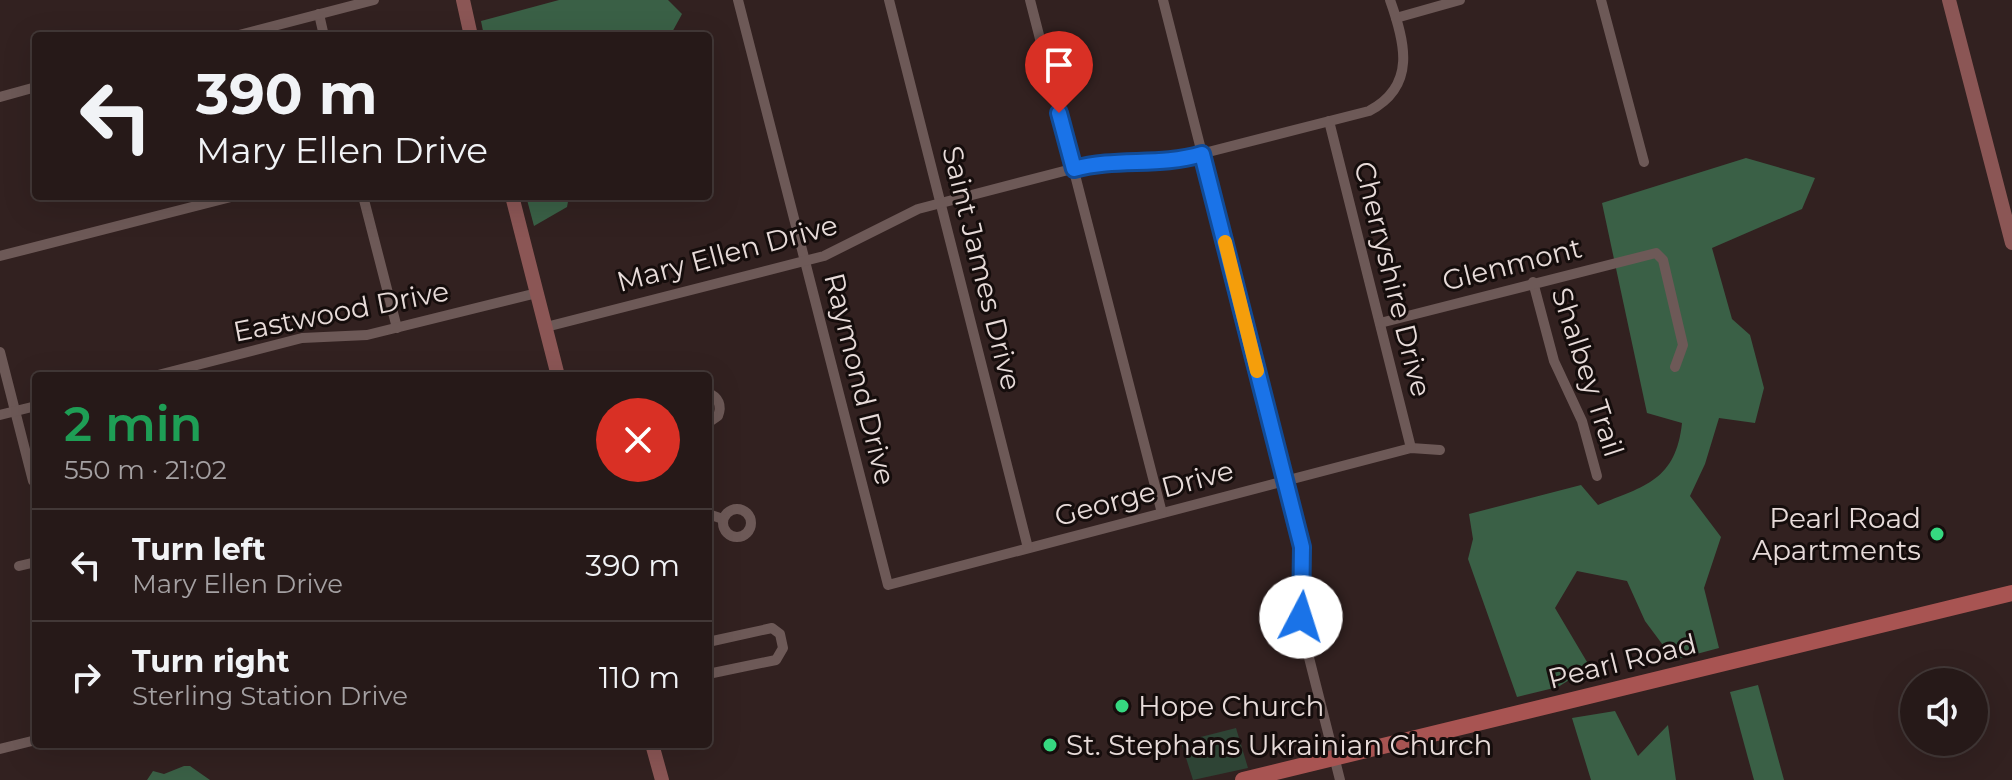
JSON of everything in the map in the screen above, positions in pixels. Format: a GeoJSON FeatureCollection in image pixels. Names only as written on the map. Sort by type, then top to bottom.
{"type":"FeatureCollection","features":[{"type":"Feature","properties":{"kind":"main road","name":"Pearl Road"},"geometry":{"type":"LineString","coordinates":[[1243,780],[2012,593]]}},
{"type":"Feature","properties":{"kind":"street"},"geometry":{"type":"LineString","coordinates":[[250,32],[374,0]]}},
{"type":"Feature","properties":{"kind":"street"},"geometry":{"type":"LineString","coordinates":[[463,0],[470,32]]}},
{"type":"Feature","properties":{"kind":"street","name":"Raymond Drive"},"geometry":{"type":"LineString","coordinates":[[738,0],[888,585]]}},
{"type":"Feature","properties":{"kind":"street","name":"Saint James Drive"},"geometry":{"type":"LineString","coordinates":[[889,0],[1028,548]]}},
{"type":"Feature","properties":{"kind":"street"},"geometry":{"type":"LineString","coordinates":[[1030,0],[1162,513]]}},
{"type":"Feature","properties":{"kind":"street"},"geometry":{"type":"LineString","coordinates":[[1163,0],[1285,481],[1304,565],[1302,630],[1340,780]]}},
{"type":"Feature","properties":{"kind":"street","name":"Mary Ellen Drive"},"geometry":{"type":"LineString","coordinates":[[546,327],[841,250],[901,215],[1074,169],[1113,161],[1157,163],[1369,111],[1395,90],[1405,59],[1390,0]]}},
{"type":"Feature","properties":{"kind":"street"},"geometry":{"type":"LineString","coordinates":[[1396,18],[1460,0]]}},
{"type":"Feature","properties":{"kind":"street"},"geometry":{"type":"LineString","coordinates":[[1601,0],[1644,162]]}},
{"type":"Feature","properties":{"kind":"street"},"geometry":{"type":"LineString","coordinates":[[1949,0],[2012,243]]}},
{"type":"Feature","properties":{"kind":"street"},"geometry":{"type":"LineString","coordinates":[[319,14],[323,32]]}},
{"type":"Feature","properties":{"kind":"street"},"geometry":{"type":"LineString","coordinates":[[0,97],[32,88]]}},
{"type":"Feature","properties":{"kind":"street","name":"Cherryshire Drive"},"geometry":{"type":"LineString","coordinates":[[1329,121],[1411,448]]}},
{"type":"Feature","properties":{"kind":"street"},"geometry":{"type":"LineString","coordinates":[[0,256],[219,200]]}},
{"type":"Feature","properties":{"kind":"street"},"geometry":{"type":"LineString","coordinates":[[364,200],[397,328]]}},
{"type":"Feature","properties":{"kind":"street"},"geometry":{"type":"LineString","coordinates":[[513,200],[557,372]]}},
{"type":"Feature","properties":{"kind":"street","name":"Glenmont"},"geometry":{"type":"LineString","coordinates":[[1380,323],[1656,253],[1663,260],[1683,345],[1675,367]]}},
{"type":"Feature","properties":{"kind":"street","name":"Shalbey Trail"},"geometry":{"type":"LineString","coordinates":[[1533,282],[1554,361],[1582,421],[1597,476]]}},
{"type":"Feature","properties":{"kind":"street","name":"Eastwood Drive"},"geometry":{"type":"LineString","coordinates":[[170,372],[302,338],[367,335],[537,293]]}},
{"type":"Feature","properties":{"kind":"street"},"geometry":{"type":"LineString","coordinates":[[0,352],[32,477]]}},
{"type":"Feature","properties":{"kind":"street"},"geometry":{"type":"LineString","coordinates":[[712,395],[720,406],[718,416],[712,420]]}},
{"type":"Feature","properties":{"kind":"street"},"geometry":{"type":"LineString","coordinates":[[0,415],[32,407]]}},
{"type":"Feature","properties":{"kind":"street","name":"George Drive"},"geometry":{"type":"LineString","coordinates":[[888,585],[1411,448],[1440,450]]}},
{"type":"Feature","properties":{"kind":"street"},"geometry":{"type":"LineString","coordinates":[[712,515],[723,519]]}},
{"type":"Feature","properties":{"kind":"street"},"geometry":{"type":"LineString","coordinates":[[19,566],[32,563]]}},
{"type":"Feature","properties":{"kind":"street"},"geometry":{"type":"LineString","coordinates":[[712,641],[772,628],[780,634],[783,648],[776,660],[712,673]]}},
{"type":"Feature","properties":{"kind":"street"},"geometry":{"type":"LineString","coordinates":[[0,749],[32,741]]}},
{"type":"Feature","properties":{"kind":"street"},"geometry":{"type":"LineString","coordinates":[[653,748],[662,780]]}},
{"type":"Feature","properties":{"kind":"green space"},"geometry":{"type":"Polygon","coordinates":[[[559,0],[668,0],[682,14],[672,32],[483,32],[481,21],[559,0]]]}},
{"type":"Feature","properties":{"kind":"green space"},"geometry":{"type":"Polygon","coordinates":[[[1746,158],[1815,178],[1802,209],[1712,248],[1732,319],[1750,335],[1764,388],[1755,423],[1719,418],[1705,464],[1690,496],[1721,537],[1704,588],[1719,648],[1674,660],[1645,621],[1627,581],[1577,571],[1555,608],[1590,667],[1558,687],[1517,697],[1468,559],[1473,539],[1469,514],[1581,485],[1598,505],[1644,486],[1665,469],[1679,442],[1682,423],[1647,413],[1602,203],[1746,158]]]}},
{"type":"Feature","properties":{"kind":"green space"},"geometry":{"type":"Polygon","coordinates":[[[527,200],[568,200],[567,207],[534,226],[527,200]]]}},
{"type":"Feature","properties":{"kind":"green space"},"geometry":{"type":"Polygon","coordinates":[[[1758,685],[1784,780],[1754,780],[1730,692],[1758,685]]]}},
{"type":"Feature","properties":{"kind":"green space"},"geometry":{"type":"Polygon","coordinates":[[[1615,711],[1638,756],[1668,725],[1676,780],[1591,780],[1572,718],[1615,711]]]}},
{"type":"Feature","properties":{"kind":"green space"},"geometry":{"type":"Polygon","coordinates":[[[1236,728],[1248,768],[1193,780],[1181,742],[1236,728]]]}},
{"type":"Feature","properties":{"kind":"green space"},"geometry":{"type":"Polygon","coordinates":[[[190,766],[210,780],[147,780],[153,771],[164,774],[190,766]]]}},
{"type":"Feature","properties":{"kind":"slow traffic"},"geometry":{"type":"LineString","coordinates":[[1225,242],[1257,371]]}},
{"type":"Feature","properties":{"kind":"place","name":"Pearl Road Apartments"},"geometry":{"type":"Point","coordinates":[1937,534]}},
{"type":"Feature","properties":{"kind":"place","name":"Hope Church"},"geometry":{"type":"Point","coordinates":[1122,706]}},
{"type":"Feature","properties":{"kind":"place","name":"St. Stephans Ukrainian Church"},"geometry":{"type":"Point","coordinates":[1050,745]}},
{"type":"Feature","properties":{"kind":"route"},"geometry":{"type":"LineString","coordinates":[[1059,113],[1074,169],[1113,161],[1157,163],[1202,154],[1302,547],[1304,582],[1301,617]]}}]}
